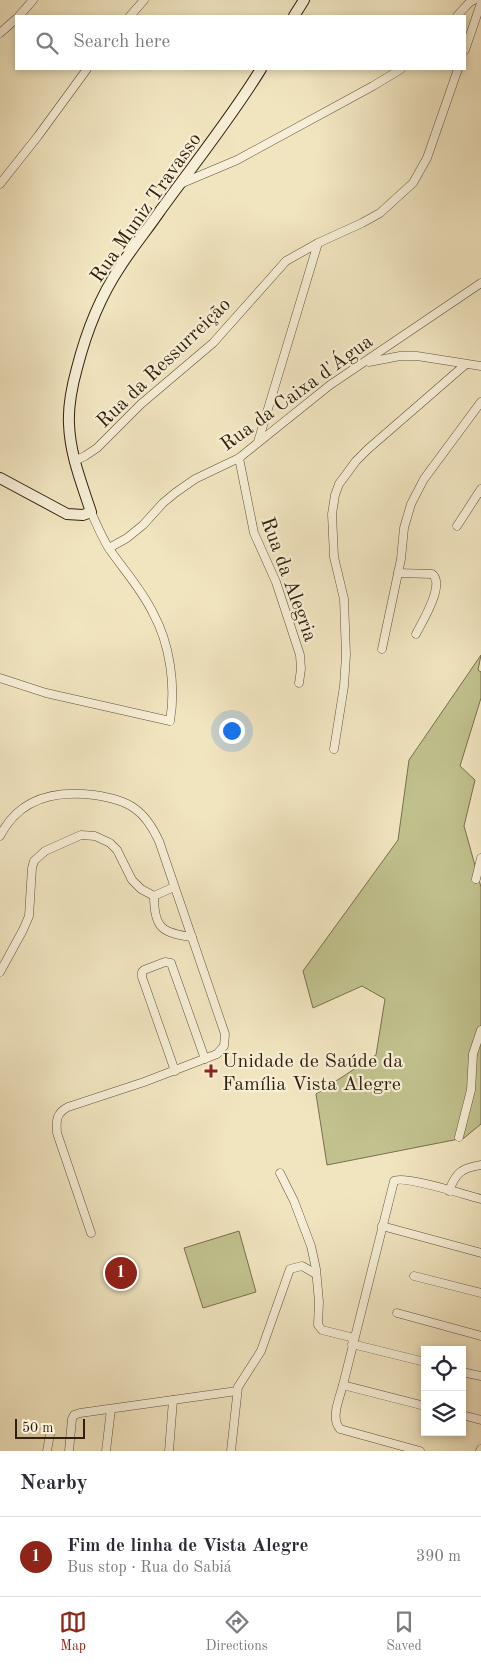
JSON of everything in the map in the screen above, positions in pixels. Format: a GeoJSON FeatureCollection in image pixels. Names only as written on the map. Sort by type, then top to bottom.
{"type":"FeatureCollection","features":[{"type":"Feature","properties":{"kind":"street"},"geometry":{"type":"LineString","coordinates":[[20,15],[33,0]]}},
{"type":"Feature","properties":{"kind":"street"},"geometry":{"type":"LineString","coordinates":[[131,15],[144,0]]}},
{"type":"Feature","properties":{"kind":"street"},"geometry":{"type":"LineString","coordinates":[[295,15],[304,0]]}},
{"type":"Feature","properties":{"kind":"street"},"geometry":{"type":"LineString","coordinates":[[458,15],[472,1]]}},
{"type":"Feature","properties":{"kind":"street"},"geometry":{"type":"LineString","coordinates":[[466,47],[481,3]]}},
{"type":"Feature","properties":{"kind":"street"},"geometry":{"type":"LineString","coordinates":[[0,33],[15,20]]}},
{"type":"Feature","properties":{"kind":"street"},"geometry":{"type":"LineString","coordinates":[[0,184],[86,70]]}},
{"type":"Feature","properties":{"kind":"street","name":"Rua Muniz Travasso"},"geometry":{"type":"LineString","coordinates":[[0,678],[46,693],[170,721],[171,676],[164,640],[153,612],[109,548],[91,512],[74,461],[68,424],[69,404],[80,356],[91,325],[120,267],[223,126],[260,70]]}},
{"type":"Feature","properties":{"kind":"street"},"geometry":{"type":"LineString","coordinates":[[180,184],[237,160],[373,86],[398,70]]}},
{"type":"Feature","properties":{"kind":"street","name":"Rua da Ressurreição"},"geometry":{"type":"LineString","coordinates":[[74,461],[97,448],[141,404],[213,343],[286,261],[380,213],[400,197],[413,183],[427,158],[458,70]]}},
{"type":"Feature","properties":{"kind":"street"},"geometry":{"type":"LineString","coordinates":[[258,442],[318,243]]}},
{"type":"Feature","properties":{"kind":"street","name":"Rua da Caixa d'Água"},"geometry":{"type":"LineString","coordinates":[[109,548],[143,526],[163,503],[182,488],[195,479],[239,458],[330,385],[481,283]]}},
{"type":"Feature","properties":{"kind":"street"},"geometry":{"type":"LineString","coordinates":[[362,364],[400,356],[432,358],[481,366]]}},
{"type":"Feature","properties":{"kind":"street"},"geometry":{"type":"LineString","coordinates":[[334,749],[344,686],[346,655],[344,599],[335,564],[332,532],[332,514],[337,488],[347,472],[368,449],[466,364]]}},
{"type":"Feature","properties":{"kind":"street"},"geometry":{"type":"LineString","coordinates":[[382,649],[398,573],[404,528],[411,504],[424,479],[481,402]]}},
{"type":"Feature","properties":{"kind":"street","name":"Rua da Alegria"},"geometry":{"type":"LineString","coordinates":[[239,458],[246,485],[254,533],[276,582],[300,655],[299,683]]}},
{"type":"Feature","properties":{"kind":"street"},"geometry":{"type":"LineString","coordinates":[[0,478],[67,514],[83,515],[91,512]]}},
{"type":"Feature","properties":{"kind":"street"},"geometry":{"type":"LineString","coordinates":[[458,526],[481,489]]}},
{"type":"Feature","properties":{"kind":"street"},"geometry":{"type":"LineString","coordinates":[[398,573],[432,574],[436,576],[438,582],[431,606],[416,634]]}},
{"type":"Feature","properties":{"kind":"street"},"geometry":{"type":"LineString","coordinates":[[0,836],[16,814],[30,803],[43,798],[64,794],[106,797],[128,804],[143,815],[152,826],[159,841],[225,1034],[224,1046],[217,1054],[175,1071],[61,1110],[58,1116],[57,1133],[91,1233]]}},
{"type":"Feature","properties":{"kind":"street"},"geometry":{"type":"LineString","coordinates":[[0,972],[29,916],[32,868],[34,862],[45,851],[81,835],[103,838],[117,850],[132,880],[141,889],[154,896]]}},
{"type":"Feature","properties":{"kind":"street"},"geometry":{"type":"LineString","coordinates":[[476,879],[481,858]]}},
{"type":"Feature","properties":{"kind":"street"},"geometry":{"type":"LineString","coordinates":[[154,896],[174,887]]}},
{"type":"Feature","properties":{"kind":"street"},"geometry":{"type":"LineString","coordinates":[[154,896],[154,914],[156,920],[165,930],[176,935],[192,937]]}},
{"type":"Feature","properties":{"kind":"street"},"geometry":{"type":"LineString","coordinates":[[175,1071],[142,977],[144,970],[165,962],[171,963],[205,1059]]}},
{"type":"Feature","properties":{"kind":"street"},"geometry":{"type":"LineString","coordinates":[[459,1136],[471,1090],[473,1054],[481,1030]]}},
{"type":"Feature","properties":{"kind":"street"},"geometry":{"type":"LineString","coordinates":[[449,1191],[454,1179],[464,1168],[481,1165]]}},
{"type":"Feature","properties":{"kind":"street"},"geometry":{"type":"LineString","coordinates":[[280,1173],[294,1201],[311,1246],[319,1302],[319,1328],[353,1341],[421,1361]]}},
{"type":"Feature","properties":{"kind":"street"},"geometry":{"type":"LineString","coordinates":[[420,1451],[340,1429],[337,1426],[336,1417],[353,1341],[394,1181],[399,1179],[412,1181],[481,1199]]}},
{"type":"Feature","properties":{"kind":"street"},"geometry":{"type":"LineString","coordinates":[[382,1226],[481,1252]]}},
{"type":"Feature","properties":{"kind":"street"},"geometry":{"type":"LineString","coordinates":[[231,1451],[237,1391],[261,1351],[290,1269],[302,1266],[316,1274]]}},
{"type":"Feature","properties":{"kind":"street"},"geometry":{"type":"LineString","coordinates":[[414,1276],[481,1293]]}},
{"type":"Feature","properties":{"kind":"street"},"geometry":{"type":"LineString","coordinates":[[397,1313],[481,1336]]}},
{"type":"Feature","properties":{"kind":"street"},"geometry":{"type":"LineString","coordinates":[[466,1373],[481,1376]]}},
{"type":"Feature","properties":{"kind":"street"},"geometry":{"type":"LineString","coordinates":[[343,1385],[421,1405]]}},
{"type":"Feature","properties":{"kind":"street"},"geometry":{"type":"LineString","coordinates":[[69,1451],[74,1415],[237,1391]]}},
{"type":"Feature","properties":{"kind":"street"},"geometry":{"type":"LineString","coordinates":[[169,1451],[173,1400]]}},
{"type":"Feature","properties":{"kind":"street"},"geometry":{"type":"LineString","coordinates":[[106,1451],[111,1409]]}},
{"type":"Feature","properties":{"kind":"street"},"geometry":{"type":"LineString","coordinates":[[466,1416],[481,1420]]}},
{"type":"Feature","properties":{"kind":"street"},"geometry":{"type":"LineString","coordinates":[[47,1451],[50,1434]]}},
{"type":"Feature","properties":{"kind":"green space"},"geometry":{"type":"Polygon","coordinates":[[[481,655],[478,670],[481,672],[481,698],[460,766],[475,780],[464,826],[481,887],[481,1124],[464,1138],[327,1165],[316,1094],[376,1055],[385,999],[362,986],[313,1008],[303,971],[398,840],[409,760],[481,655]]]}},
{"type":"Feature","properties":{"kind":"green space"},"geometry":{"type":"Polygon","coordinates":[[[239,1231],[256,1292],[203,1308],[184,1248],[239,1231]]]}},
{"type":"Feature","properties":{"kind":"place","name":"Unidade de Saúde da Família Vista Alegre"},"geometry":{"type":"Point","coordinates":[211,1071]}},
{"type":"Feature","properties":{"kind":"place","name":"Fim de linha de Vista Alegre"},"geometry":{"type":"Point","coordinates":[121,1273]}}]}
